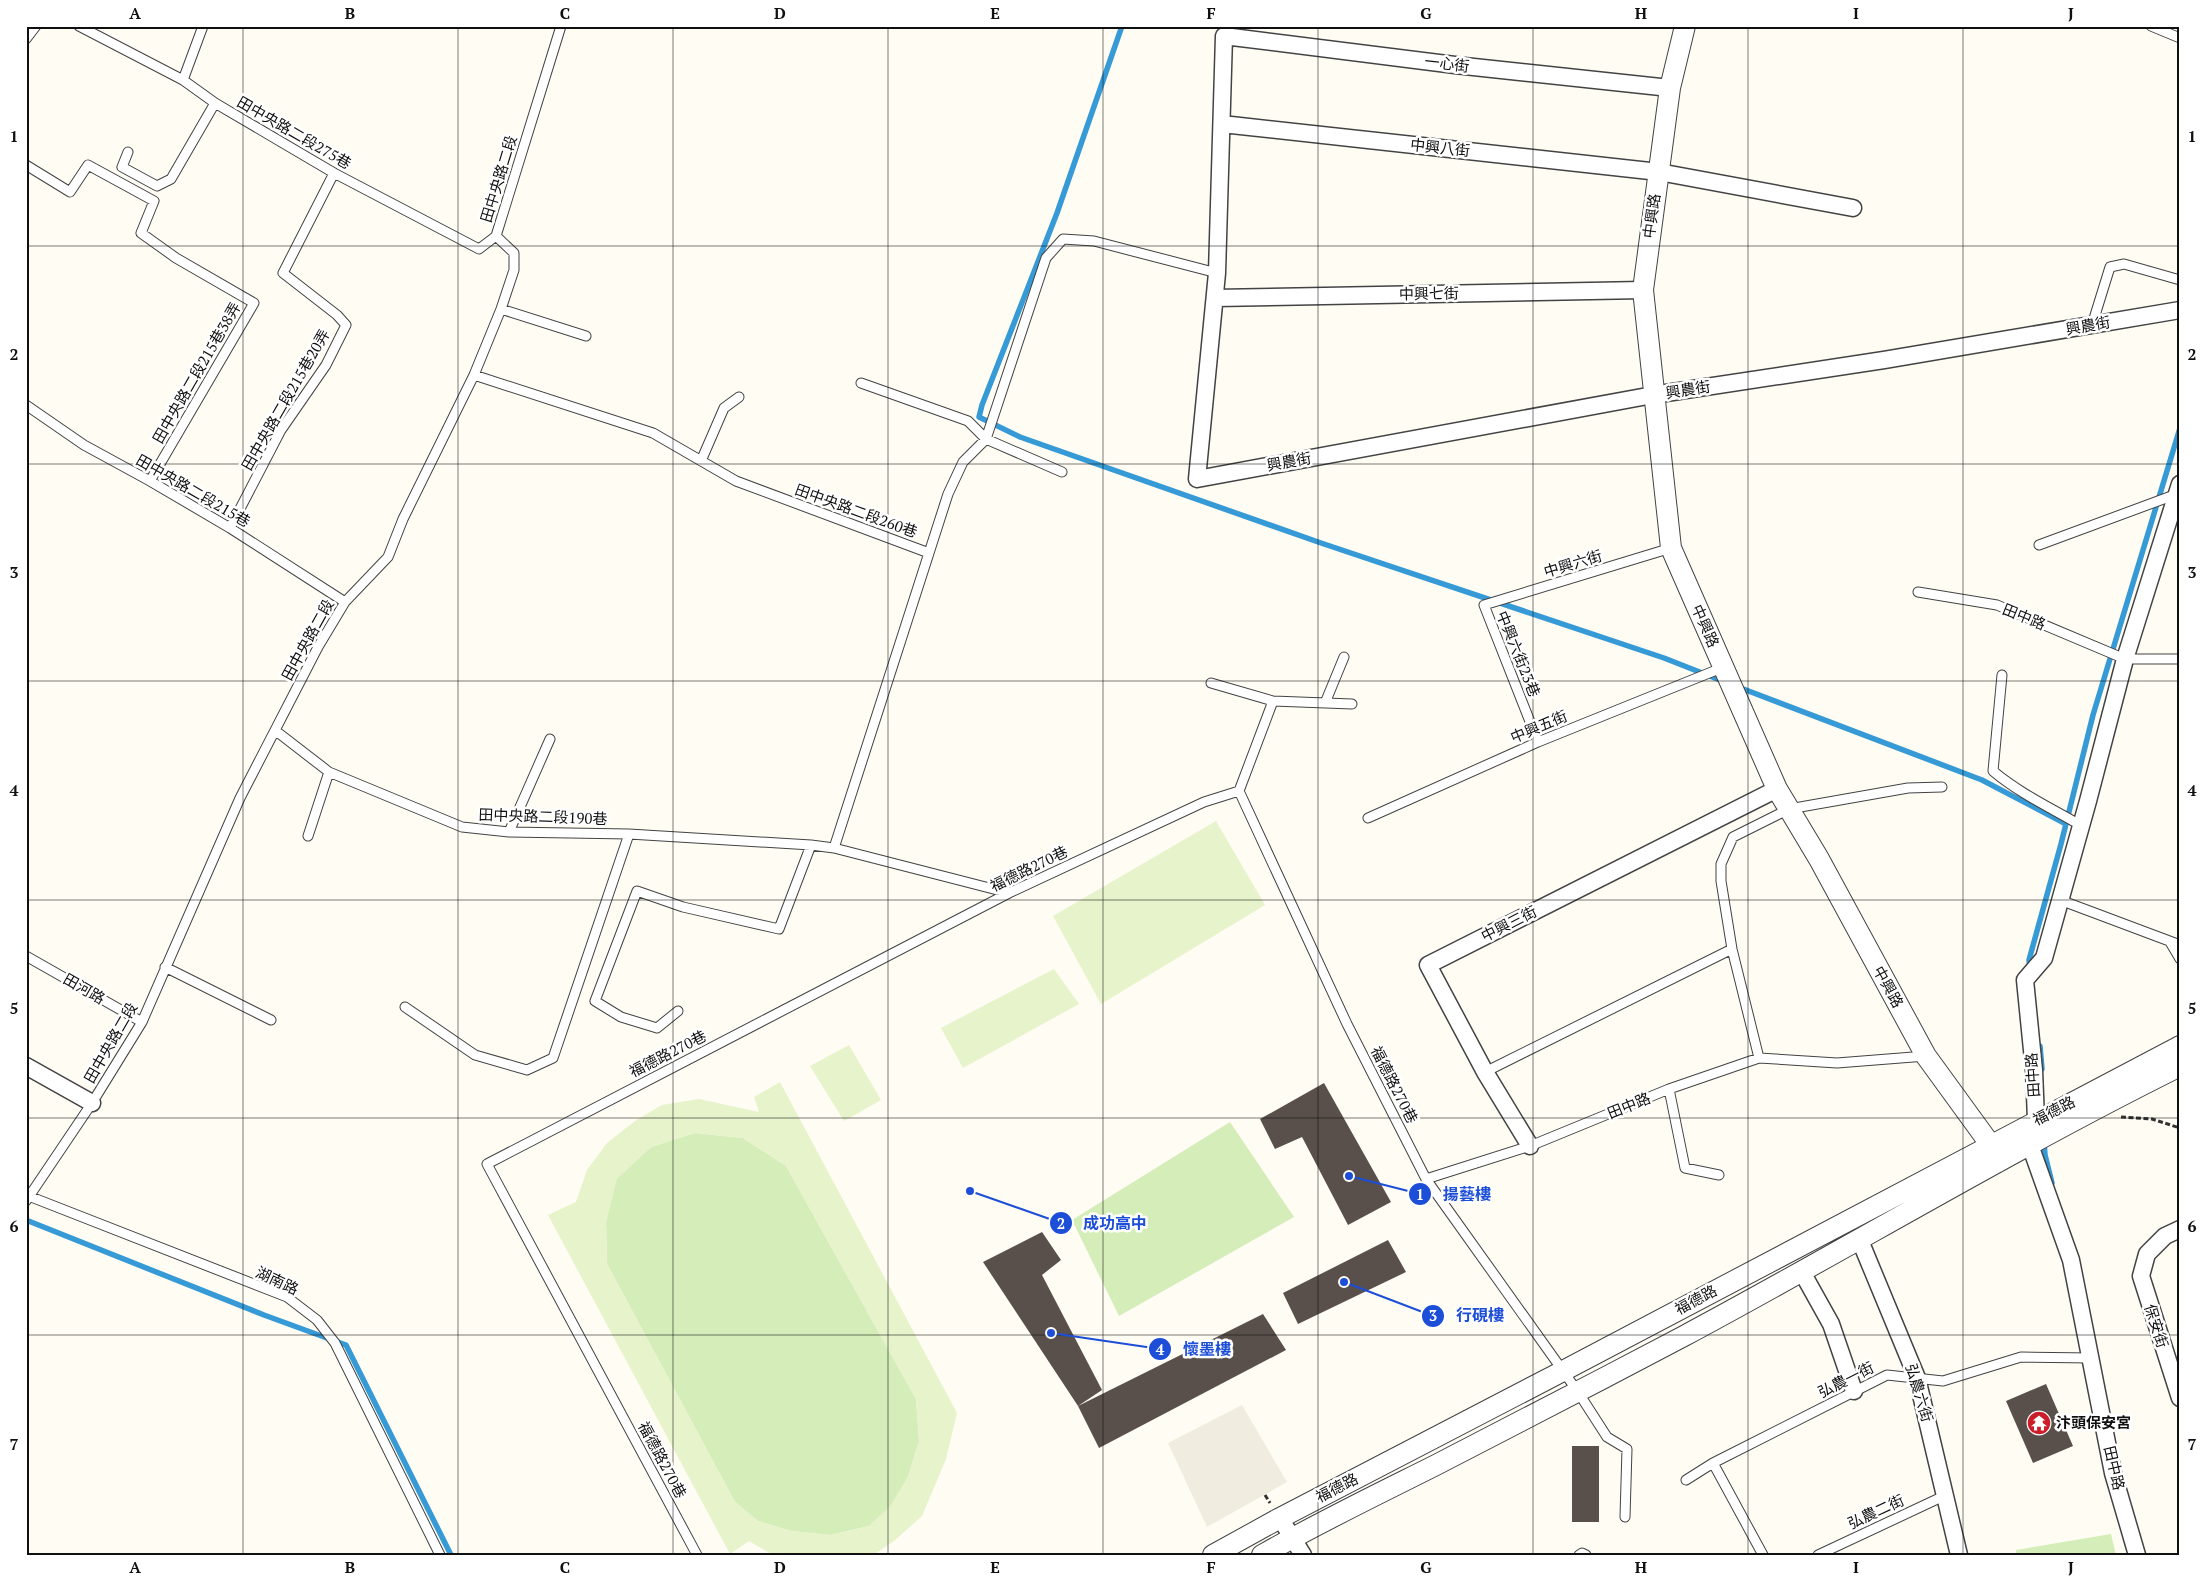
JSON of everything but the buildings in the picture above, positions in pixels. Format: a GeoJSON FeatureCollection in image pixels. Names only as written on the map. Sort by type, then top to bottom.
{"type":"FeatureCollection","features":[{"type":"Feature","properties":{"kind":"street","name":"中興路"},"geometry":{"type":"LineString","coordinates":[[1685,26],[1670,88],[1643,290],[1671,548],[1776,789],[1819,859],[1926,1056],[1994,1153]]}},
{"type":"Feature","properties":{"kind":"street","name":"一心街"},"geometry":{"type":"LineString","coordinates":[[1222,124],[1224,36],[1455,65],[1670,88]]}},
{"type":"Feature","properties":{"kind":"street","name":"中興八街"},"geometry":{"type":"LineString","coordinates":[[1222,124],[1658,172],[1853,208]]}},
{"type":"Feature","properties":{"kind":"street"},"geometry":{"type":"LineString","coordinates":[[1215,298],[1218,273],[1222,124]]}},
{"type":"Feature","properties":{"kind":"street","name":"中興七街"},"geometry":{"type":"LineString","coordinates":[[1215,298],[1643,290]]}},
{"type":"Feature","properties":{"kind":"street","name":"興農街"},"geometry":{"type":"LineString","coordinates":[[1215,298],[1198,479],[1654,395],[1884,360],[2180,310]]}},
{"type":"Feature","properties":{"kind":"street","name":"田中路"},"geometry":{"type":"LineString","coordinates":[[2137,1555],[2113,1472],[2092,1358],[2071,1260],[2030,1145],[2036,1120],[2034,1070],[2025,980],[2044,958],[2125,659],[2179,491]]}},
{"type":"Feature","properties":{"kind":"street","name":"中興三街"},"geometry":{"type":"LineString","coordinates":[[1530,1146],[1485,1072],[1428,965],[1776,789]]}},
{"type":"Feature","properties":{"kind":"street","name":"福德路"},"geometry":{"type":"LineString","coordinates":[[1262,1555],[1293,1537],[1578,1392],[1802,1272],[1994,1153],[2036,1120],[2180,1046]]}},
{"type":"Feature","properties":{"kind":"street"},"geometry":{"type":"LineString","coordinates":[[26,1066],[92,1103]]}},
{"type":"Feature","properties":{"kind":"street","name":"福德路"},"geometry":{"type":"LineString","coordinates":[[1213,1555],[1280,1518],[1563,1371],[1994,1153],[2030,1145],[2081,1115],[2180,1066]]}},
{"type":"Feature","properties":{"kind":"street","name":"保安街"},"geometry":{"type":"LineString","coordinates":[[2180,1229],[2165,1236],[2147,1254],[2141,1276],[2176,1370],[2180,1398]]}},
{"type":"Feature","properties":{"kind":"street","name":"弘農六街"},"geometry":{"type":"LineString","coordinates":[[1859,1238],[1917,1378],[1959,1555]]}},
{"type":"Feature","properties":{"kind":"street"},"geometry":{"type":"LineString","coordinates":[[1802,1272],[1831,1324],[1854,1390]]}},
{"type":"Feature","properties":{"kind":"street"},"geometry":{"type":"LineString","coordinates":[[1280,1518],[1303,1555]]}},
{"type":"Feature","properties":{"kind":"lane"},"geometry":{"type":"LineString","coordinates":[[26,39],[36,26]]}},
{"type":"Feature","properties":{"kind":"lane","name":"田中央路二段275巷"},"geometry":{"type":"LineString","coordinates":[[79,26],[183,80],[215,103],[334,173],[479,249],[496,236]]}},
{"type":"Feature","properties":{"kind":"lane"},"geometry":{"type":"LineString","coordinates":[[183,80],[203,26]]}},
{"type":"Feature","properties":{"kind":"lane","name":"田中央路二段"},"geometry":{"type":"LineString","coordinates":[[28,1197],[92,1103],[142,1022],[240,798],[318,647],[345,602],[388,558],[403,519],[474,375],[501,309],[514,270],[514,253],[496,236],[561,26]]}},
{"type":"Feature","properties":{"kind":"lane"},"geometry":{"type":"LineString","coordinates":[[2150,26],[2180,38]]}},
{"type":"Feature","properties":{"kind":"lane"},"geometry":{"type":"LineString","coordinates":[[128,152],[122,167],[157,186],[171,179],[215,103]]}},
{"type":"Feature","properties":{"kind":"lane","name":"田中央路二段215巷38弄"},"geometry":{"type":"LineString","coordinates":[[26,165],[70,192],[88,165],[154,201],[141,233],[176,258],[254,304],[150,481]]}},
{"type":"Feature","properties":{"kind":"lane","name":"田中央路二段215巷20弄"},"geometry":{"type":"LineString","coordinates":[[230,528],[281,430],[326,365],[346,325],[337,315],[283,273],[334,173]]}},
{"type":"Feature","properties":{"kind":"lane","name":"田中央路二段260巷"},"geometry":{"type":"LineString","coordinates":[[474,375],[652,433],[736,481],[929,553],[948,494],[963,462],[986,439],[1046,258],[1063,239],[1094,241],[1218,273]]}},
{"type":"Feature","properties":{"kind":"lane"},"geometry":{"type":"LineString","coordinates":[[2092,325],[2110,267],[2124,264],[2180,280]]}},
{"type":"Feature","properties":{"kind":"lane"},"geometry":{"type":"LineString","coordinates":[[501,309],[586,336]]}},
{"type":"Feature","properties":{"kind":"lane"},"geometry":{"type":"LineString","coordinates":[[861,383],[968,421],[986,439],[1062,472]]}},
{"type":"Feature","properties":{"kind":"lane"},"geometry":{"type":"LineString","coordinates":[[701,461],[724,408],[739,397]]}},
{"type":"Feature","properties":{"kind":"lane","name":"田中央路二段215巷"},"geometry":{"type":"LineString","coordinates":[[26,405],[84,445],[230,528],[345,602]]}},
{"type":"Feature","properties":{"kind":"lane"},"geometry":{"type":"LineString","coordinates":[[2039,545],[2179,491]]}},
{"type":"Feature","properties":{"kind":"lane","name":"中興六街"},"geometry":{"type":"LineString","coordinates":[[1484,605],[1671,548]]}},
{"type":"Feature","properties":{"kind":"lane"},"geometry":{"type":"LineString","coordinates":[[834,848],[929,553]]}},
{"type":"Feature","properties":{"kind":"lane","name":"田中路"},"geometry":{"type":"LineString","coordinates":[[1918,592],[1997,605],[2125,659],[2180,659]]}},
{"type":"Feature","properties":{"kind":"lane","name":"中興六街23巷"},"geometry":{"type":"LineString","coordinates":[[1484,605],[1538,742]]}},
{"type":"Feature","properties":{"kind":"lane"},"geometry":{"type":"LineString","coordinates":[[1325,703],[1344,656]]}},
{"type":"Feature","properties":{"kind":"lane","name":"中興五街"},"geometry":{"type":"LineString","coordinates":[[1368,818],[1538,742],[1724,667]]}},
{"type":"Feature","properties":{"kind":"lane"},"geometry":{"type":"LineString","coordinates":[[2002,675],[1993,771],[2036,801],[2080,824]]}},
{"type":"Feature","properties":{"kind":"lane"},"geometry":{"type":"LineString","coordinates":[[1211,683],[1273,701],[1352,704]]}},
{"type":"Feature","properties":{"kind":"lane"},"geometry":{"type":"LineString","coordinates":[[1239,791],[1273,701]]}},
{"type":"Feature","properties":{"kind":"lane","name":"田中央路二段190巷"},"geometry":{"type":"LineString","coordinates":[[276,731],[329,772],[462,827],[509,832],[629,834],[811,845],[834,848],[1009,894]]}},
{"type":"Feature","properties":{"kind":"lane"},"geometry":{"type":"LineString","coordinates":[[509,832],[550,739]]}},
{"type":"Feature","properties":{"kind":"lane"},"geometry":{"type":"LineString","coordinates":[[308,836],[329,772]]}},
{"type":"Feature","properties":{"kind":"lane"},"geometry":{"type":"LineString","coordinates":[[1759,1058],[1732,949],[1721,881],[1721,864],[1733,837],[1789,809],[1908,788],[1942,787]]}},
{"type":"Feature","properties":{"kind":"lane","name":"福德路270巷"},"geometry":{"type":"LineString","coordinates":[[697,1555],[487,1164],[1009,894],[1204,802],[1239,791],[1347,1024],[1426,1179],[1578,1392],[1607,1437],[1627,1449],[1625,1517]]}},
{"type":"Feature","properties":{"kind":"lane"},"geometry":{"type":"LineString","coordinates":[[405,1007],[475,1056],[527,1070],[553,1058],[629,834]]}},
{"type":"Feature","properties":{"kind":"lane"},"geometry":{"type":"LineString","coordinates":[[678,1011],[656,1028],[621,1017],[594,1001],[637,891],[683,907],[779,929],[811,845]]}},
{"type":"Feature","properties":{"kind":"lane"},"geometry":{"type":"LineString","coordinates":[[2060,900],[2180,945]]}},
{"type":"Feature","properties":{"kind":"lane"},"geometry":{"type":"LineString","coordinates":[[2170,942],[2180,959]]}},
{"type":"Feature","properties":{"kind":"lane"},"geometry":{"type":"LineString","coordinates":[[1485,1072],[1732,949]]}},
{"type":"Feature","properties":{"kind":"lane","name":"田河路"},"geometry":{"type":"LineString","coordinates":[[26,956],[142,1022]]}},
{"type":"Feature","properties":{"kind":"lane"},"geometry":{"type":"LineString","coordinates":[[165,967],[271,1020]]}},
{"type":"Feature","properties":{"kind":"lane","name":"田中路"},"geometry":{"type":"LineString","coordinates":[[1426,1179],[1530,1146],[1669,1089],[1759,1058],[1837,1063],[1926,1056]]}},
{"type":"Feature","properties":{"kind":"lane"},"geometry":{"type":"LineString","coordinates":[[1669,1089],[1685,1168],[1719,1175]]}},
{"type":"Feature","properties":{"kind":"lane","name":"湖南路"},"geometry":{"type":"LineString","coordinates":[[28,1197],[287,1298],[317,1320],[335,1343],[440,1555]]}},
{"type":"Feature","properties":{"kind":"lane","name":"弘農一街"},"geometry":{"type":"LineString","coordinates":[[1686,1480],[1713,1463],[1887,1374],[1943,1381],[2021,1357],[2092,1358]]}},
{"type":"Feature","properties":{"kind":"lane"},"geometry":{"type":"LineString","coordinates":[[1713,1463],[1763,1555]]}},
{"type":"Feature","properties":{"kind":"lane","name":"弘農二街"},"geometry":{"type":"LineString","coordinates":[[1818,1555],[1946,1495]]}},
{"type":"Feature","properties":{"kind":"lane"},"geometry":{"type":"LineString","coordinates":[[1579,1555],[1586,1555]]}},
{"type":"Feature","properties":{"kind":"path"},"geometry":{"type":"LineString","coordinates":[[2116,1117],[2152,1119],[2180,1128]]}},
{"type":"Feature","properties":{"kind":"green space"},"geometry":{"type":"Polygon","coordinates":[[[1216,821],[1265,905],[1101,1004],[1053,916],[1216,821]]]}},
{"type":"Feature","properties":{"kind":"green space"},"geometry":{"type":"Polygon","coordinates":[[[1054,969],[1079,1004],[963,1068],[941,1028],[1054,969]]]}},
{"type":"Feature","properties":{"kind":"green space"},"geometry":{"type":"Polygon","coordinates":[[[849,1045],[881,1100],[844,1121],[810,1066],[849,1045]]]}},
{"type":"Feature","properties":{"kind":"green space"},"geometry":{"type":"Polygon","coordinates":[[[780,1082],[957,1413],[946,1459],[922,1516],[894,1541],[873,1555],[773,1555],[749,1541],[730,1554],[548,1215],[576,1202],[587,1170],[607,1143],[635,1121],[662,1105],[699,1099],[759,1112],[754,1097],[780,1082]],[[695,1133],[651,1147],[617,1179],[606,1222],[607,1264],[735,1502],[758,1521],[791,1531],[830,1535],[869,1526],[890,1507],[908,1477],[919,1441],[916,1399],[786,1166],[743,1138],[695,1133]]]}},
{"type":"Feature","properties":{"kind":"green space"},"geometry":{"type":"Polygon","coordinates":[[[1230,1122],[1294,1217],[1119,1316],[1072,1220],[1230,1122]]]}},
{"type":"Feature","properties":{"kind":"green space"},"geometry":{"type":"Polygon","coordinates":[[[695,1133],[743,1138],[786,1166],[916,1399],[919,1441],[908,1477],[890,1507],[869,1526],[830,1535],[791,1531],[758,1521],[735,1502],[607,1264],[606,1222],[616,1179],[651,1147],[695,1133]]]}},
{"type":"Feature","properties":{"kind":"green space"},"geometry":{"type":"Polygon","coordinates":[[[2111,1534],[2116,1555],[2016,1555],[2016,1550],[2111,1534]]]}},
{"type":"Feature","properties":{"kind":"shaded area"},"geometry":{"type":"Polygon","coordinates":[[[1242,1405],[1287,1482],[1207,1527],[1168,1443],[1242,1405]]]}},
{"type":"Feature","properties":{"kind":"waterway"},"geometry":{"type":"LineString","coordinates":[[1122,26],[1057,213],[979,417],[1020,437],[1321,543],[1664,658],[1725,682]]}},
{"type":"Feature","properties":{"kind":"waterway"},"geometry":{"type":"LineString","coordinates":[[2030,970],[2029,960],[2061,844],[2093,715],[2180,428]]}},
{"type":"Feature","properties":{"kind":"waterway"},"geometry":{"type":"LineString","coordinates":[[1738,687],[1982,780],[2066,824]]}},
{"type":"Feature","properties":{"kind":"waterway"},"geometry":{"type":"LineString","coordinates":[[2040,1046],[2042,1069]]}},
{"type":"Feature","properties":{"kind":"waterway"},"geometry":{"type":"LineString","coordinates":[[2044,1141],[2045,1155],[2052,1183]]}},
{"type":"Feature","properties":{"kind":"waterway"},"geometry":{"type":"LineString","coordinates":[[26,1220],[264,1315],[346,1345],[451,1555]]}},
{"type":"Feature","properties":{"kind":"place","name":"揚藝樓"},"geometry":{"type":"Point","coordinates":[1349,1176]}},
{"type":"Feature","properties":{"kind":"place","name":"成功高中"},"geometry":{"type":"Point","coordinates":[970,1191]}},
{"type":"Feature","properties":{"kind":"place","name":"行硯樓"},"geometry":{"type":"Point","coordinates":[1344,1282]}},
{"type":"Feature","properties":{"kind":"place","name":"懷墨樓"},"geometry":{"type":"Point","coordinates":[1051,1333]}},
{"type":"Feature","properties":{"kind":"place","name":"汴頭保安宮"},"geometry":{"type":"Point","coordinates":[2039,1423]}}]}
